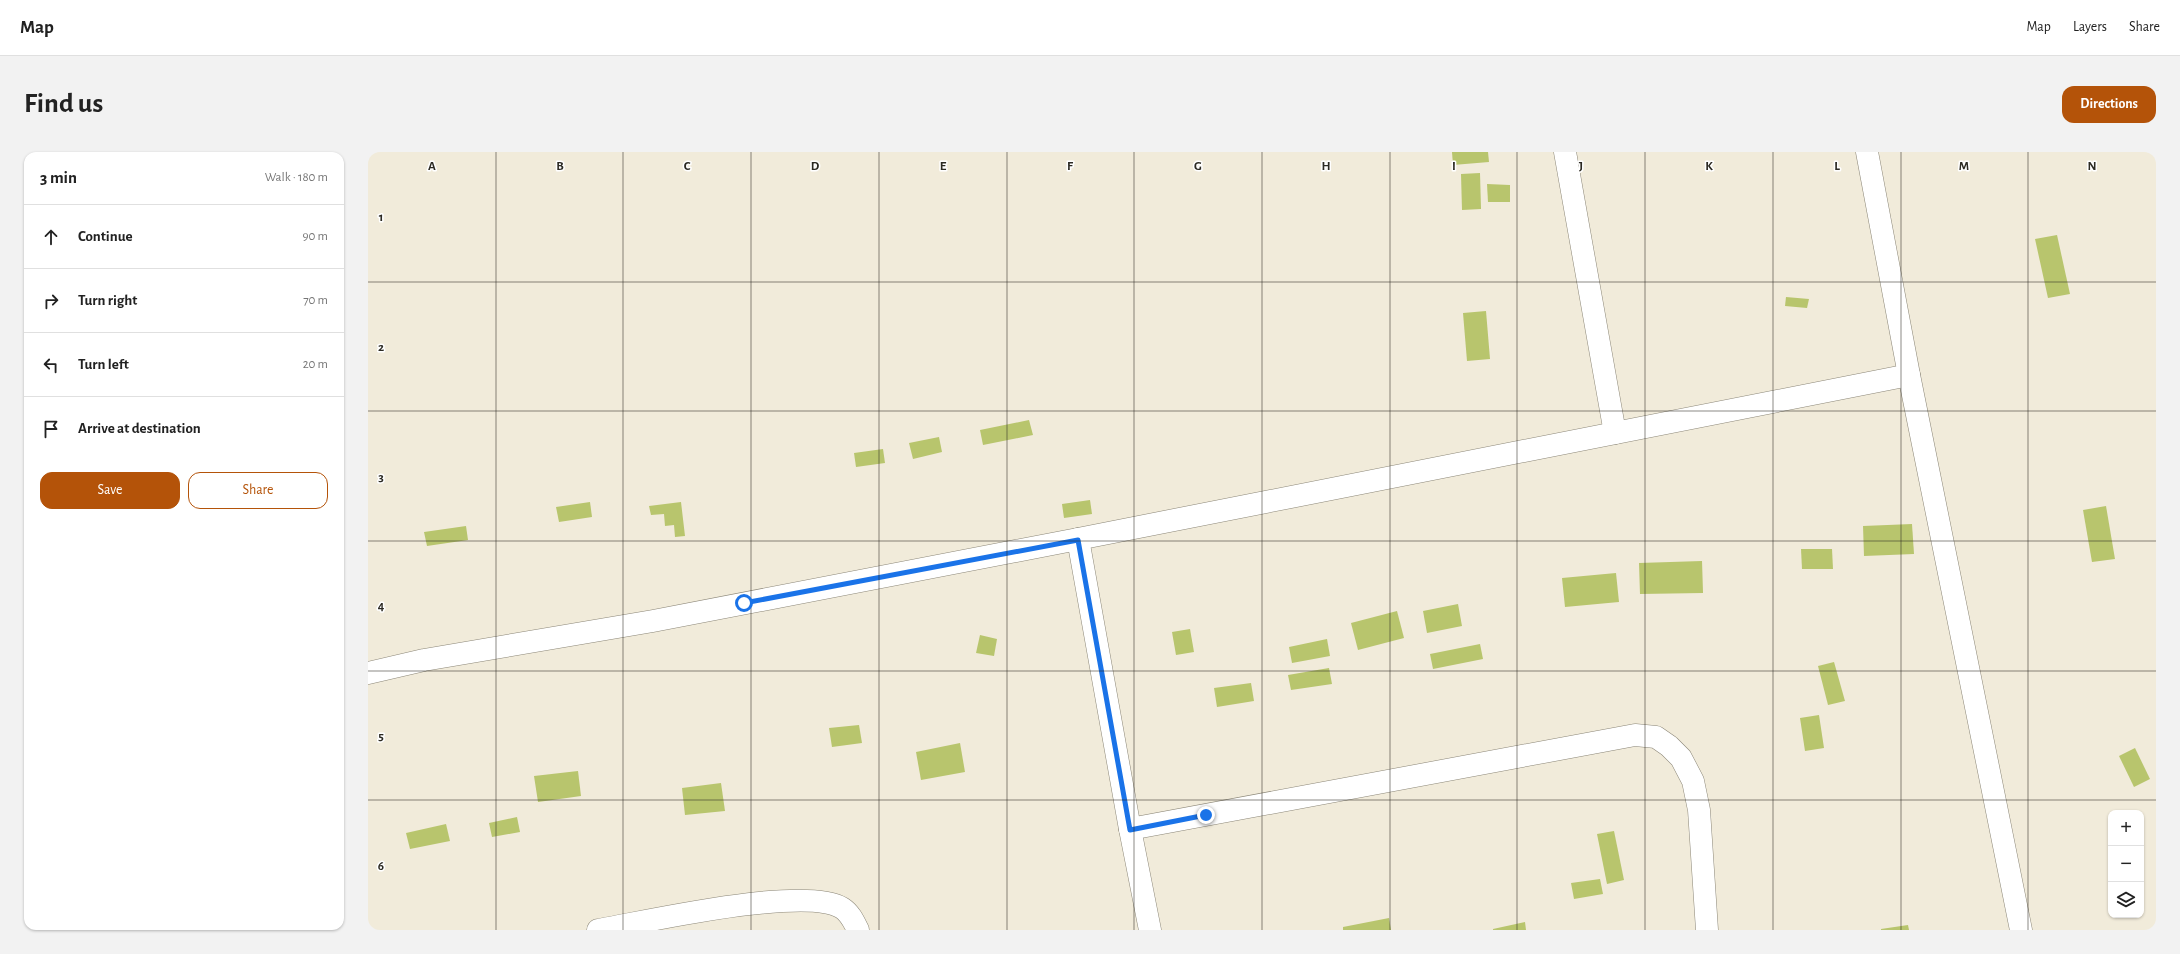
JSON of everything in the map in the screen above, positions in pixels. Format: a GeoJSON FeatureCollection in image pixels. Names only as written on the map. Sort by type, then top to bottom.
{"type":"FeatureCollection","features":[{"type":"Feature","properties":{"kind":"street"},"geometry":{"type":"LineString","coordinates":[[1565,152],[1614,433]]}},
{"type":"Feature","properties":{"kind":"street"},"geometry":{"type":"LineString","coordinates":[[1867,152],[1909,375],[2021,930]]}},
{"type":"Feature","properties":{"kind":"street"},"geometry":{"type":"LineString","coordinates":[[368,673],[424,660],[653,621],[1078,540],[1909,375]]}},
{"type":"Feature","properties":{"kind":"street"},"geometry":{"type":"LineString","coordinates":[[1078,540],[1130,830],[1150,930]]}},
{"type":"Feature","properties":{"kind":"street"},"geometry":{"type":"LineString","coordinates":[[1130,830],[1635,735],[1656,737],[1681,758],[1694,781],[1699,810],[1707,930]]}},
{"type":"Feature","properties":{"kind":"street"},"geometry":{"type":"LineString","coordinates":[[598,930],[749,904],[803,901],[828,903],[842,908],[853,919],[858,930]]}},
{"type":"Feature","properties":{"kind":"building"},"geometry":{"type":"Polygon","coordinates":[[[1452,152],[1488,152],[1489,162],[1453,165],[1452,152]]]}},
{"type":"Feature","properties":{"kind":"building"},"geometry":{"type":"Polygon","coordinates":[[[1480,173],[1481,209],[1462,210],[1461,174],[1480,173]]]}},
{"type":"Feature","properties":{"kind":"building"},"geometry":{"type":"Polygon","coordinates":[[[1487,184],[1510,185],[1510,202],[1488,202],[1487,184]]]}},
{"type":"Feature","properties":{"kind":"building"},"geometry":{"type":"Polygon","coordinates":[[[2057,235],[2070,294],[2048,298],[2035,239],[2057,235]]]}},
{"type":"Feature","properties":{"kind":"building"},"geometry":{"type":"Polygon","coordinates":[[[1786,297],[1809,299],[1807,308],[1785,306],[1786,297]]]}},
{"type":"Feature","properties":{"kind":"building"},"geometry":{"type":"Polygon","coordinates":[[[1486,311],[1490,359],[1467,361],[1463,313],[1486,311]]]}},
{"type":"Feature","properties":{"kind":"building"},"geometry":{"type":"Polygon","coordinates":[[[1029,420],[1033,435],[983,445],[980,430],[1029,420]]]}},
{"type":"Feature","properties":{"kind":"building"},"geometry":{"type":"Polygon","coordinates":[[[939,437],[942,452],[913,459],[909,443],[939,437]]]}},
{"type":"Feature","properties":{"kind":"building"},"geometry":{"type":"Polygon","coordinates":[[[883,449],[885,463],[856,467],[854,453],[883,449]]]}},
{"type":"Feature","properties":{"kind":"building"},"geometry":{"type":"Polygon","coordinates":[[[1090,500],[1092,514],[1064,518],[1062,504],[1090,500]]]}},
{"type":"Feature","properties":{"kind":"building"},"geometry":{"type":"Polygon","coordinates":[[[590,502],[592,517],[559,522],[556,507],[590,502]]]}},
{"type":"Feature","properties":{"kind":"building"},"geometry":{"type":"Polygon","coordinates":[[[681,502],[685,536],[675,537],[674,525],[665,526],[664,514],[651,515],[649,506],[681,502]]]}},
{"type":"Feature","properties":{"kind":"building"},"geometry":{"type":"Polygon","coordinates":[[[2106,506],[2115,559],[2092,562],[2083,510],[2106,506]]]}},
{"type":"Feature","properties":{"kind":"building"},"geometry":{"type":"Polygon","coordinates":[[[1912,524],[1914,554],[1864,556],[1863,526],[1912,524]]]}},
{"type":"Feature","properties":{"kind":"building"},"geometry":{"type":"Polygon","coordinates":[[[466,526],[468,540],[427,546],[424,532],[466,526]]]}},
{"type":"Feature","properties":{"kind":"building"},"geometry":{"type":"Polygon","coordinates":[[[1801,549],[1832,549],[1833,569],[1802,569],[1801,549]]]}},
{"type":"Feature","properties":{"kind":"building"},"geometry":{"type":"Polygon","coordinates":[[[1702,561],[1703,593],[1640,594],[1639,563],[1702,561]]]}},
{"type":"Feature","properties":{"kind":"building"},"geometry":{"type":"Polygon","coordinates":[[[1616,573],[1619,602],[1565,607],[1562,578],[1616,573]]]}},
{"type":"Feature","properties":{"kind":"building"},"geometry":{"type":"Polygon","coordinates":[[[1458,604],[1462,626],[1427,633],[1423,611],[1458,604]]]}},
{"type":"Feature","properties":{"kind":"building"},"geometry":{"type":"Polygon","coordinates":[[[1397,611],[1404,638],[1358,650],[1351,623],[1397,611]]]}},
{"type":"Feature","properties":{"kind":"building"},"geometry":{"type":"Polygon","coordinates":[[[1190,629],[1194,652],[1176,655],[1172,632],[1190,629]]]}},
{"type":"Feature","properties":{"kind":"building"},"geometry":{"type":"Polygon","coordinates":[[[980,635],[997,639],[994,656],[976,653],[980,635]]]}},
{"type":"Feature","properties":{"kind":"building"},"geometry":{"type":"Polygon","coordinates":[[[1327,639],[1330,656],[1292,663],[1289,647],[1327,639]]]}},
{"type":"Feature","properties":{"kind":"building"},"geometry":{"type":"Polygon","coordinates":[[[1480,644],[1483,659],[1433,669],[1430,654],[1480,644]]]}},
{"type":"Feature","properties":{"kind":"building"},"geometry":{"type":"Polygon","coordinates":[[[1834,662],[1845,701],[1828,705],[1818,666],[1834,662]]]}},
{"type":"Feature","properties":{"kind":"building"},"geometry":{"type":"Polygon","coordinates":[[[1329,668],[1332,684],[1291,690],[1288,675],[1329,668]]]}},
{"type":"Feature","properties":{"kind":"building"},"geometry":{"type":"Polygon","coordinates":[[[1251,683],[1254,701],[1217,707],[1214,688],[1251,683]]]}},
{"type":"Feature","properties":{"kind":"building"},"geometry":{"type":"Polygon","coordinates":[[[1819,715],[1824,748],[1805,751],[1800,718],[1819,715]]]}},
{"type":"Feature","properties":{"kind":"building"},"geometry":{"type":"Polygon","coordinates":[[[859,725],[862,743],[832,747],[829,728],[859,725]]]}},
{"type":"Feature","properties":{"kind":"building"},"geometry":{"type":"Polygon","coordinates":[[[960,743],[965,772],[921,780],[916,752],[960,743]]]}},
{"type":"Feature","properties":{"kind":"building"},"geometry":{"type":"Polygon","coordinates":[[[2135,748],[2150,779],[2134,787],[2119,756],[2135,748]]]}},
{"type":"Feature","properties":{"kind":"building"},"geometry":{"type":"Polygon","coordinates":[[[578,771],[581,796],[538,802],[534,776],[578,771]]]}},
{"type":"Feature","properties":{"kind":"building"},"geometry":{"type":"Polygon","coordinates":[[[721,783],[725,811],[685,815],[682,788],[721,783]]]}},
{"type":"Feature","properties":{"kind":"building"},"geometry":{"type":"Polygon","coordinates":[[[517,817],[520,832],[492,837],[489,823],[517,817]]]}},
{"type":"Feature","properties":{"kind":"building"},"geometry":{"type":"Polygon","coordinates":[[[446,824],[450,841],[410,849],[406,833],[446,824]]]}},
{"type":"Feature","properties":{"kind":"building"},"geometry":{"type":"Polygon","coordinates":[[[1614,831],[1624,880],[1607,884],[1597,834],[1614,831]]]}},
{"type":"Feature","properties":{"kind":"building"},"geometry":{"type":"Polygon","coordinates":[[[1600,879],[1603,894],[1574,899],[1571,883],[1600,879]]]}},
{"type":"Feature","properties":{"kind":"building"},"geometry":{"type":"Polygon","coordinates":[[[1389,918],[1391,930],[1343,930],[1343,927],[1389,918]]]}},
{"type":"Feature","properties":{"kind":"building"},"geometry":{"type":"Polygon","coordinates":[[[1525,922],[1526,930],[1493,930],[1493,929],[1525,922]]]}},
{"type":"Feature","properties":{"kind":"building"},"geometry":{"type":"Polygon","coordinates":[[[1908,925],[1909,930],[1881,930],[1881,929],[1908,925]]]}},
{"type":"Feature","properties":{"kind":"route"},"geometry":{"type":"LineString","coordinates":[[744,603],[1078,540],[1130,830],[1206,815]]}}]}
